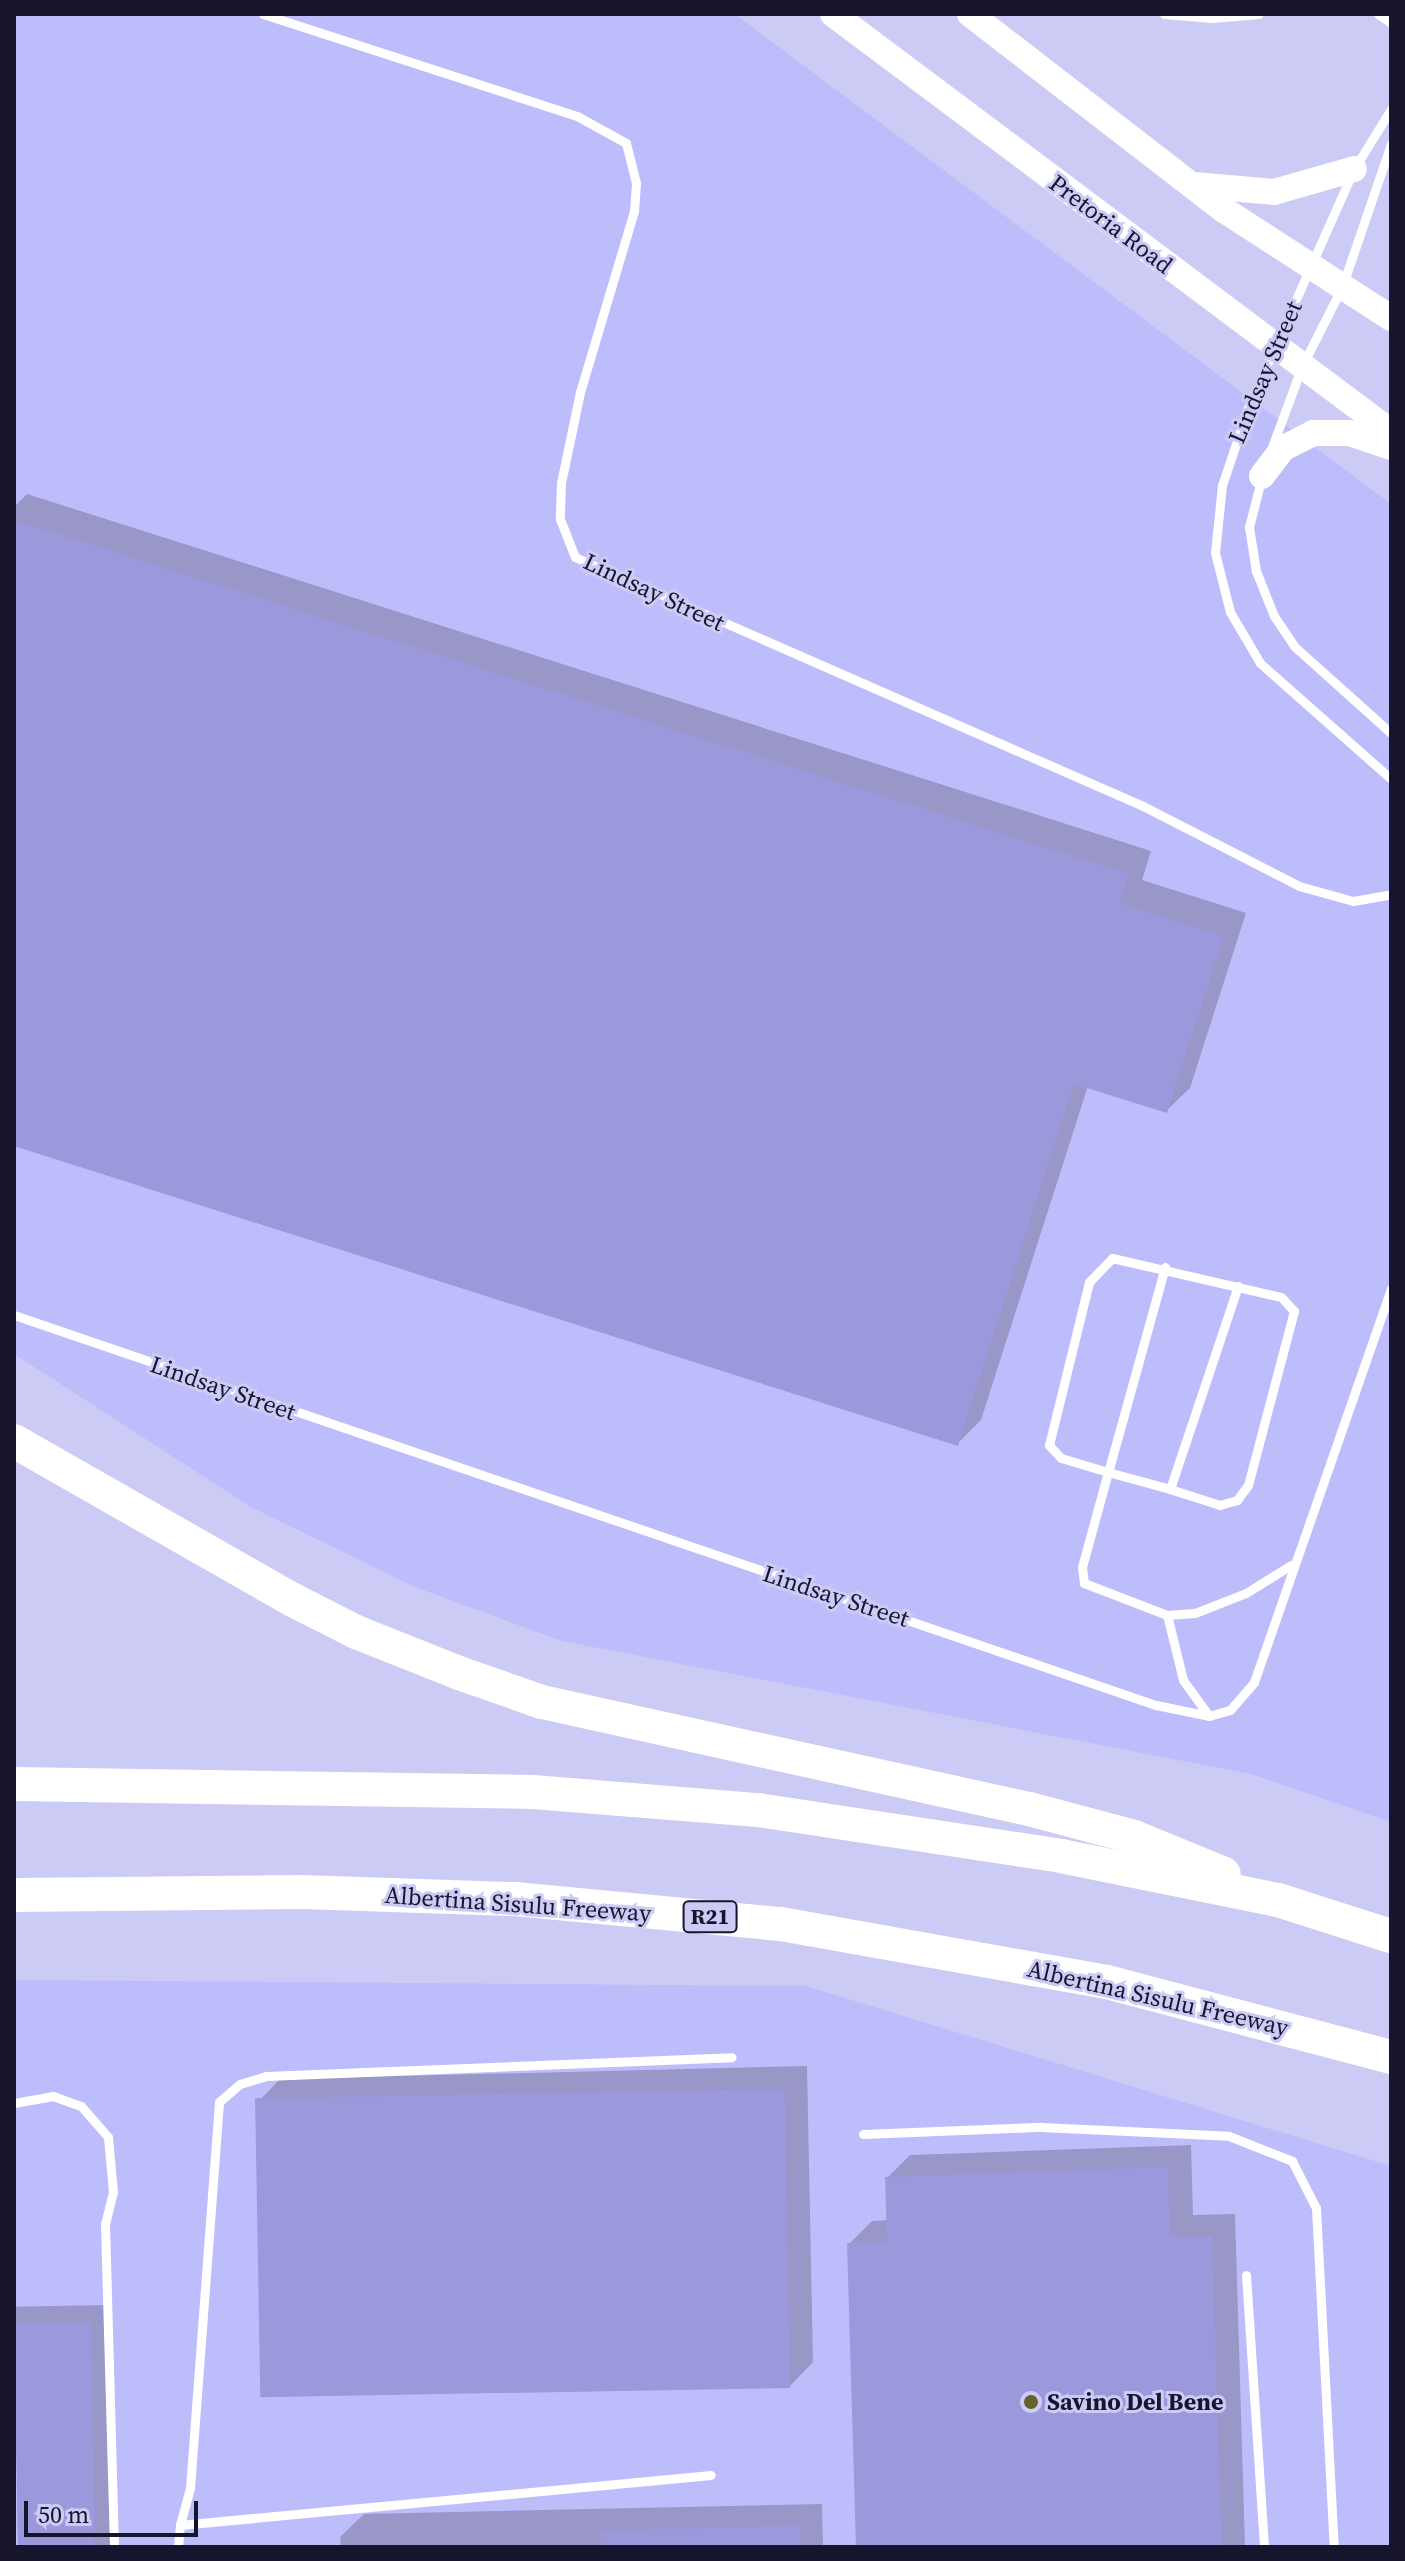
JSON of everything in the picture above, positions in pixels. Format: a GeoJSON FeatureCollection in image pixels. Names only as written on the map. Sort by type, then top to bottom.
{"type":"FeatureCollection","features":[{"type":"Feature","properties":{"kind":"highway"},"geometry":{"type":"LineString","coordinates":[[14,1441],[293,1600],[356,1632],[459,1673],[542,1702],[1029,1809],[1134,1837],[1278,1900],[1391,1936]]}},
{"type":"Feature","properties":{"kind":"highway"},"geometry":{"type":"LineString","coordinates":[[14,1784],[533,1792],[758,1810],[1046,1853],[1278,1900]]}},
{"type":"Feature","properties":{"kind":"highway","name":"Albertina Sisulu Freeway"},"geometry":{"type":"LineString","coordinates":[[14,1895],[302,1892],[500,1899],[781,1924],[1107,1982],[1391,2057]]}},
{"type":"Feature","properties":{"kind":"main road","name":"Pretoria Road"},"geometry":{"type":"LineString","coordinates":[[833,14],[1272,346],[1391,432]]}},
{"type":"Feature","properties":{"kind":"main road"},"geometry":{"type":"LineString","coordinates":[[970,14],[1190,185],[1311,268],[1391,318]]}},
{"type":"Feature","properties":{"kind":"main road"},"geometry":{"type":"LineString","coordinates":[[1190,185],[1274,192],[1354,169]]}},
{"type":"Feature","properties":{"kind":"main road"},"geometry":{"type":"LineString","coordinates":[[1262,476],[1282,449],[1313,433],[1349,433],[1391,447]]}},
{"type":"Feature","properties":{"kind":"lane","name":"Lindsay Street"},"geometry":{"type":"LineString","coordinates":[[263,14],[577,116],[626,143],[636,183],[634,211],[580,392],[561,483],[560,519],[575,557],[1143,806],[1299,886],[1353,901],[1391,894]]}},
{"type":"Feature","properties":{"kind":"lane"},"geometry":{"type":"LineString","coordinates":[[1164,14],[1212,18],[1259,14]]}},
{"type":"Feature","properties":{"kind":"lane"},"geometry":{"type":"LineString","coordinates":[[1378,14],[1391,23]]}},
{"type":"Feature","properties":{"kind":"lane","name":"Lindsay Street"},"geometry":{"type":"LineString","coordinates":[[1391,109],[1354,169],[1311,268],[1272,346],[1218,504],[1215,553],[1226,601],[1243,640],[1260,663],[1391,779]]}},
{"type":"Feature","properties":{"kind":"lane","name":"Lindsay Street"},"geometry":{"type":"LineString","coordinates":[[1391,144],[1342,287],[1302,366],[1262,476],[1249,527],[1256,571],[1274,616],[1295,647],[1391,733]]}},
{"type":"Feature","properties":{"kind":"lane"},"geometry":{"type":"LineString","coordinates":[[1112,1258],[1165,1267],[1281,1297],[1294,1311],[1248,1485],[1237,1500],[1220,1505],[1061,1458],[1049,1445],[1089,1282],[1112,1258]]}},
{"type":"Feature","properties":{"kind":"lane"},"geometry":{"type":"LineString","coordinates":[[1165,1267],[1081,1574],[1092,1589],[1167,1615],[1195,1613],[1246,1593],[1291,1565]]}},
{"type":"Feature","properties":{"kind":"lane"},"geometry":{"type":"LineString","coordinates":[[1170,1489],[1238,1286]]}},
{"type":"Feature","properties":{"kind":"lane"},"geometry":{"type":"LineString","coordinates":[[1167,1615],[1183,1680],[1209,1716],[1230,1710],[1254,1682],[1291,1565],[1391,1288]]}},
{"type":"Feature","properties":{"kind":"lane","name":"Lindsay Street"},"geometry":{"type":"LineString","coordinates":[[14,1315],[1156,1705],[1209,1716]]}},
{"type":"Feature","properties":{"kind":"lane"},"geometry":{"type":"LineString","coordinates":[[178,2547],[180,2525],[190,2488],[219,2102],[240,2084],[266,2076],[732,2057]]}},
{"type":"Feature","properties":{"kind":"lane"},"geometry":{"type":"LineString","coordinates":[[14,2103],[53,2096],[81,2106],[108,2137],[113,2192],[105,2224],[114,2547]]}},
{"type":"Feature","properties":{"kind":"lane"},"geometry":{"type":"LineString","coordinates":[[863,2134],[1041,2127],[1229,2136],[1292,2161],[1316,2208],[1334,2547]]}},
{"type":"Feature","properties":{"kind":"lane"},"geometry":{"type":"LineString","coordinates":[[1246,2275],[1264,2547]]}},
{"type":"Feature","properties":{"kind":"lane"},"geometry":{"type":"LineString","coordinates":[[180,2525],[711,2475]]}},
{"type":"Feature","properties":{"kind":"shaded area"},"geometry":{"type":"Polygon","coordinates":[[[14,14],[735,14],[1391,504],[1391,1822],[1251,1774],[562,1641],[415,1587],[251,1507],[14,1354],[14,14]]]}},
{"type":"Feature","properties":{"kind":"shaded area"},"geometry":{"type":"Polygon","coordinates":[[[14,1980],[806,1986],[1391,2166],[1391,2547],[14,2547],[14,1980]]]}},
{"type":"Feature","properties":{"kind":"building"},"geometry":{"type":"Polygon","coordinates":[[[14,520],[1129,874],[1120,903],[1224,936],[1167,1113],[1074,1084],[958,1446],[14,1146],[14,520]]]}},
{"type":"Feature","properties":{"kind":"building"},"geometry":{"type":"Polygon","coordinates":[[[785,2089],[790,2388],[260,2397],[255,2098],[785,2089]]]}},
{"type":"Feature","properties":{"kind":"building"},"geometry":{"type":"Polygon","coordinates":[[[1168,2167],[1170,2237],[1212,2236],[1222,2547],[856,2547],[847,2243],[887,2242],[885,2177],[1168,2167]]]}},
{"type":"Feature","properties":{"kind":"building"},"geometry":{"type":"Polygon","coordinates":[[[91,2322],[95,2547],[18,2547],[14,2323],[91,2322]]]}},
{"type":"Feature","properties":{"kind":"building"},"geometry":{"type":"Polygon","coordinates":[[[800,2526],[800,2547],[601,2547],[601,2530],[800,2526]]]}},
{"type":"Feature","properties":{"kind":"place","name":"Savino Del Bene"},"geometry":{"type":"Point","coordinates":[1031,2402]}}]}
